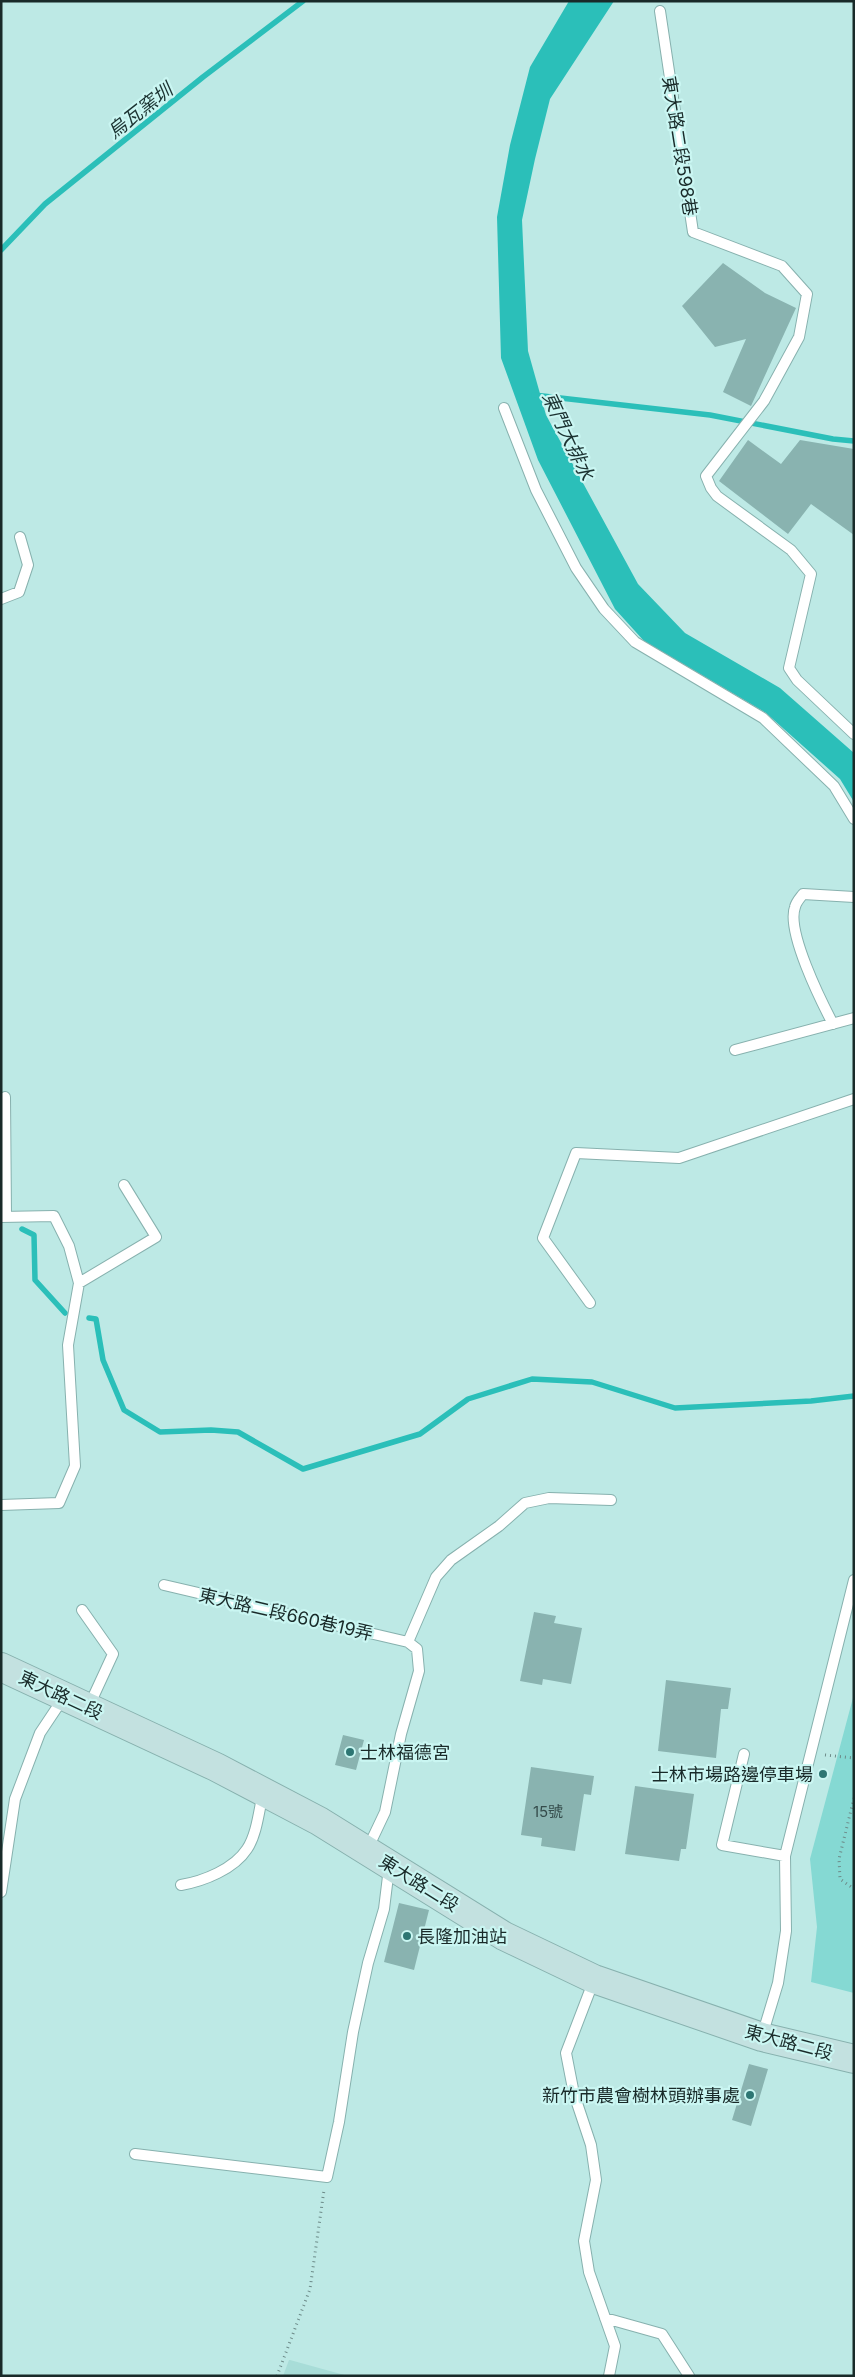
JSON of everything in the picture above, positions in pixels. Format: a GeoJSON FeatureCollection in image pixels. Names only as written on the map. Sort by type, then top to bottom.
{"type":"FeatureCollection","features":[{"type":"Feature","properties":{"kind":"main road","name":"東大路二段"},"geometry":{"type":"LineString","coordinates":[[1,1667],[216,1766],[319,1821],[504,1936],[594,1979],[762,2037],[854,2059]]}},
{"type":"Feature","properties":{"kind":"lane","name":"東大路二段598巷"},"geometry":{"type":"LineString","coordinates":[[660,11],[693,232],[782,266],[807,294],[799,337],[756,412],[706,476],[717,496],[791,550],[811,574],[789,668],[804,687],[854,734]]}},
{"type":"Feature","properties":{"kind":"lane"},"geometry":{"type":"LineString","coordinates":[[504,408],[536,490],[576,568],[604,609],[634,642],[763,718],[834,786],[854,818]]}},
{"type":"Feature","properties":{"kind":"lane"},"geometry":{"type":"LineString","coordinates":[[1,599],[19,592],[28,565],[20,537]]}},
{"type":"Feature","properties":{"kind":"lane"},"geometry":{"type":"LineString","coordinates":[[833,1024],[812,980],[795,930],[794,908],[803,894],[854,897]]}},
{"type":"Feature","properties":{"kind":"lane"},"geometry":{"type":"LineString","coordinates":[[735,1050],[854,1018]]}},
{"type":"Feature","properties":{"kind":"lane"},"geometry":{"type":"LineString","coordinates":[[1,1505],[59,1503],[75,1466],[68,1345],[79,1283],[69,1246],[54,1216],[4,1216],[5,1097]]}},
{"type":"Feature","properties":{"kind":"lane"},"geometry":{"type":"LineString","coordinates":[[590,1303],[543,1238],[576,1153],[679,1158],[854,1099]]}},
{"type":"Feature","properties":{"kind":"lane"},"geometry":{"type":"LineString","coordinates":[[79,1283],[156,1237],[124,1185]]}},
{"type":"Feature","properties":{"kind":"lane"},"geometry":{"type":"LineString","coordinates":[[135,2154],[327,2177],[368,1963],[384,1909],[378,1858],[385,1812],[401,1734],[419,1671],[417,1649],[408,1642],[436,1578],[451,1560],[499,1526],[525,1503],[549,1498],[611,1500]]}},
{"type":"Feature","properties":{"kind":"lane"},"geometry":{"type":"LineString","coordinates":[[762,2037],[778,1984],[786,1931],[785,1856],[854,1580]]}},
{"type":"Feature","properties":{"kind":"lane","name":"東大路二段660巷19弄"},"geometry":{"type":"LineString","coordinates":[[164,1585],[408,1642]]}},
{"type":"Feature","properties":{"kind":"lane"},"geometry":{"type":"LineString","coordinates":[[1,1892],[15,1799],[40,1733],[76,1702],[112,1654],[82,1610]]}},
{"type":"Feature","properties":{"kind":"lane"},"geometry":{"type":"LineString","coordinates":[[744,1754],[722,1846],[785,1856]]}},
{"type":"Feature","properties":{"kind":"lane"},"geometry":{"type":"LineString","coordinates":[[181,1885],[197,1882],[211,1876],[239,1858],[248,1848],[263,1792]]}},
{"type":"Feature","properties":{"kind":"lane"},"geometry":{"type":"LineString","coordinates":[[594,1979],[566,2053],[574,2094],[591,2146],[596,2180],[584,2241],[589,2272],[615,2346],[609,2376]]}},
{"type":"Feature","properties":{"kind":"lane"},"geometry":{"type":"LineString","coordinates":[[605,2318],[662,2334],[689,2376]]}},
{"type":"Feature","properties":{"kind":"path"},"geometry":{"type":"LineString","coordinates":[[810,1754],[854,1758]]}},
{"type":"Feature","properties":{"kind":"path"},"geometry":{"type":"LineString","coordinates":[[854,1798],[839,1859],[840,1879],[854,1889]]}},
{"type":"Feature","properties":{"kind":"path"},"geometry":{"type":"LineString","coordinates":[[278,2376],[310,2289],[324,2184]]}},
{"type":"Feature","properties":{"kind":"shaded area"},"geometry":{"type":"Polygon","coordinates":[[[569,1],[614,1],[550,99],[522,220],[528,351],[546,415],[638,584],[685,633],[780,688],[854,753],[854,802],[840,779],[766,713],[644,641],[615,609],[538,460],[501,358],[497,217],[510,145],[530,67],[569,1]]]}},
{"type":"Feature","properties":{"kind":"shaded area"},"geometry":{"type":"Polygon","coordinates":[[[854,1694],[854,1993],[811,1982],[817,1927],[810,1859],[854,1694]]]}},
{"type":"Feature","properties":{"kind":"shaded area"},"geometry":{"type":"Polygon","coordinates":[[[290,2360],[348,2376],[283,2376],[290,2360]]]}},
{"type":"Feature","properties":{"kind":"building"},"geometry":{"type":"Polygon","coordinates":[[[723,263],[765,293],[796,308],[751,406],[723,392],[746,339],[715,347],[682,306],[723,263]]]}},
{"type":"Feature","properties":{"kind":"building"},"geometry":{"type":"Polygon","coordinates":[[[748,440],[781,464],[800,440],[854,449],[854,535],[811,504],[788,534],[719,481],[748,440]]]}},
{"type":"Feature","properties":{"kind":"building"},"geometry":{"type":"Polygon","coordinates":[[[534,1612],[556,1616],[554,1623],[582,1628],[571,1684],[543,1679],[542,1685],[520,1681],[534,1612]]]}},
{"type":"Feature","properties":{"kind":"building"},"geometry":{"type":"Polygon","coordinates":[[[666,1680],[731,1688],[728,1709],[721,1709],[716,1758],[658,1751],[666,1680]]]}},
{"type":"Feature","properties":{"kind":"building","name":"士林福德宮"},"geometry":{"type":"Polygon","coordinates":[[[343,1735],[364,1740],[356,1770],[335,1765],[343,1735]]]}},
{"type":"Feature","properties":{"kind":"building"},"geometry":{"type":"Polygon","coordinates":[[[531,1767],[594,1776],[591,1795],[584,1794],[575,1851],[541,1846],[542,1838],[521,1835],[531,1767]]]}},
{"type":"Feature","properties":{"kind":"building"},"geometry":{"type":"Polygon","coordinates":[[[635,1786],[694,1794],[686,1849],[681,1849],[679,1861],[625,1854],[635,1786]]]}},
{"type":"Feature","properties":{"kind":"building","name":"長隆加油站"},"geometry":{"type":"Polygon","coordinates":[[[399,1903],[429,1910],[414,1970],[384,1962],[399,1903]]]}},
{"type":"Feature","properties":{"kind":"building","name":"新竹市農會樹林頭辦事處"},"geometry":{"type":"Polygon","coordinates":[[[749,2064],[768,2069],[751,2126],[732,2120],[749,2064]]]}},
{"type":"Feature","properties":{"kind":"waterway","name":"烏瓦窯圳"},"geometry":{"type":"LineString","coordinates":[[1,250],[45,204],[203,77],[303,1]]}},
{"type":"Feature","properties":{"kind":"waterway","name":"東門大排水"},"geometry":{"type":"LineString","coordinates":[[534,395],[710,415],[833,439],[854,441]]}},
{"type":"Feature","properties":{"kind":"waterway"},"geometry":{"type":"LineString","coordinates":[[22,1229],[34,1235],[35,1280],[65,1313]]}},
{"type":"Feature","properties":{"kind":"waterway"},"geometry":{"type":"LineString","coordinates":[[89,1318],[96,1319],[103,1360],[124,1410],[160,1432],[211,1430],[238,1432],[303,1469],[420,1434],[468,1399],[532,1379],[592,1382],[675,1408],[811,1401],[854,1396]]}},
{"type":"Feature","properties":{"kind":"place","name":"士林福德宮"},"geometry":{"type":"Point","coordinates":[350,1752]}},
{"type":"Feature","properties":{"kind":"place","name":"士林市場路邊停車場"},"geometry":{"type":"Point","coordinates":[823,1774]}},
{"type":"Feature","properties":{"kind":"place","name":"長隆加油站"},"geometry":{"type":"Point","coordinates":[407,1936]}},
{"type":"Feature","properties":{"kind":"place","name":"新竹市農會樹林頭辦事處"},"geometry":{"type":"Point","coordinates":[750,2095]}}]}
